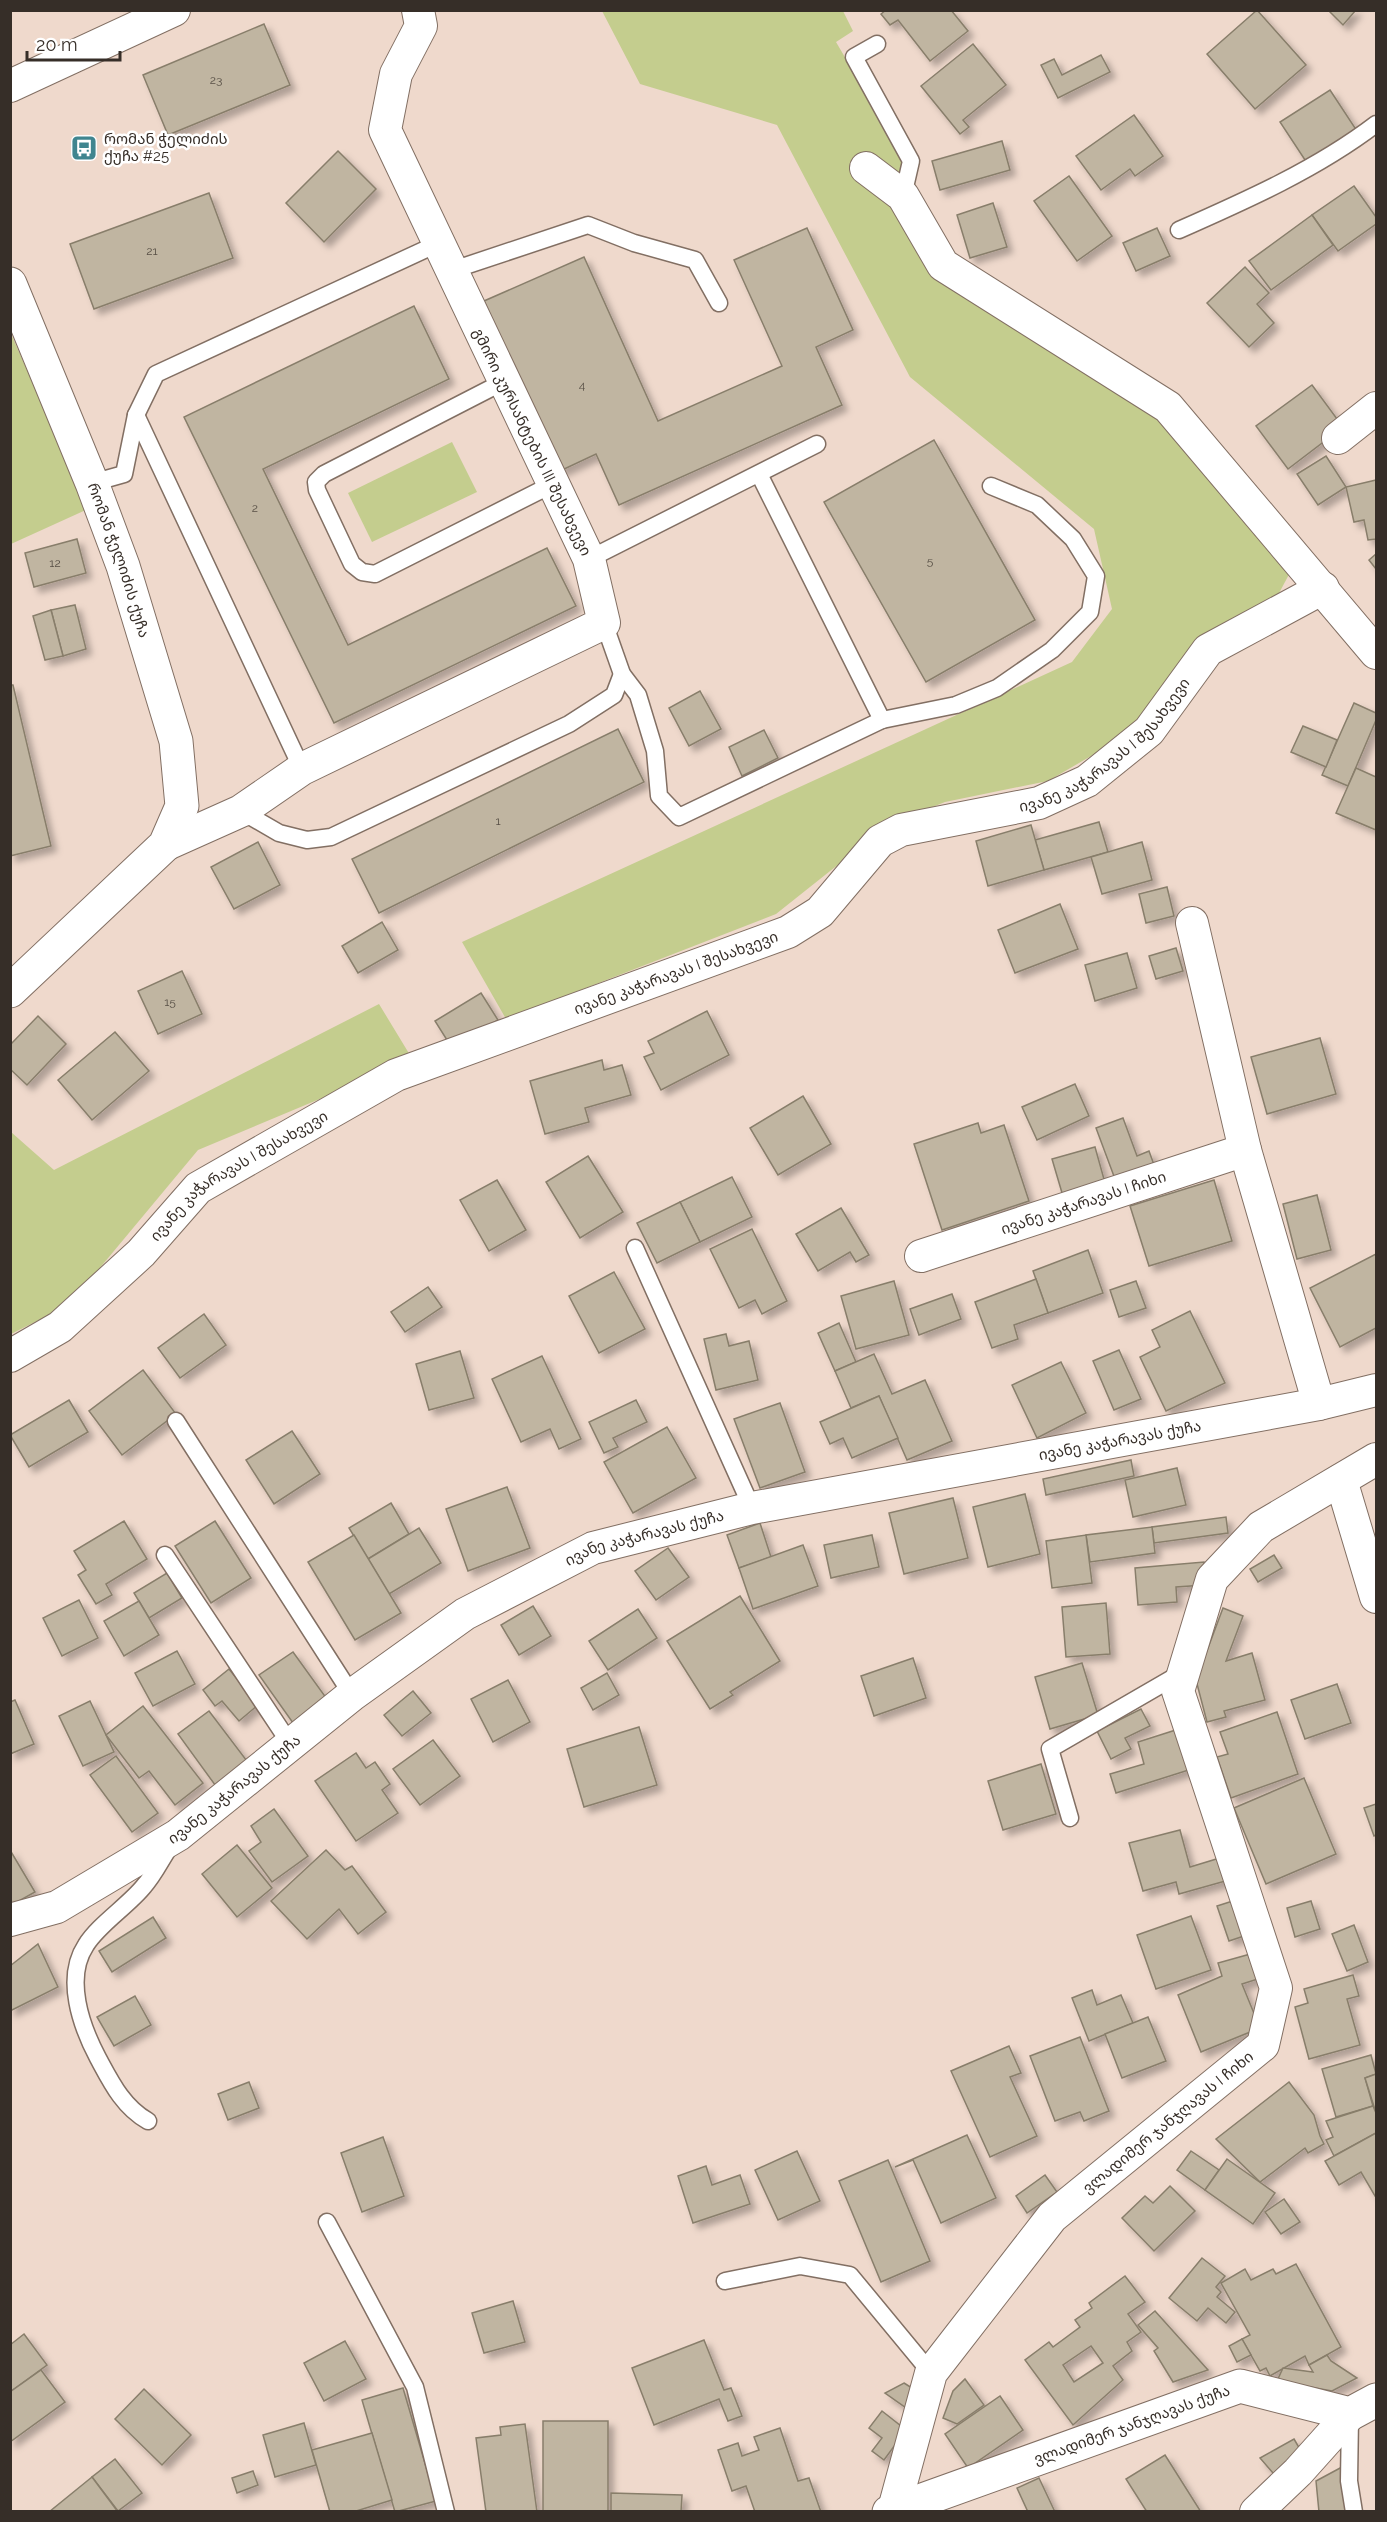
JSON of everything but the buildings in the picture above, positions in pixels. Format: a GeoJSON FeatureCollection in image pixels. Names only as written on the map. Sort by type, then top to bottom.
{"type":"FeatureCollection","features":[{"type":"Feature","properties":{"kind":"street"},"geometry":{"type":"LineString","coordinates":[[11,85],[174,10]]}},
{"type":"Feature","properties":{"kind":"street","name":"გმირი კურსანტების III შესახვევი"},"geometry":{"type":"LineString","coordinates":[[418,10],[421,26],[396,74],[385,130],[443,257],[589,559],[604,623]]}},
{"type":"Feature","properties":{"kind":"street"},"geometry":{"type":"LineString","coordinates":[[867,168],[903,196],[943,265],[1168,407],[1323,588],[1370,648],[1377,653]]}},
{"type":"Feature","properties":{"kind":"street","name":"რომან ჭელიძის ქუჩა"},"geometry":{"type":"LineString","coordinates":[[11,285],[92,483],[123,566],[176,741],[182,806],[165,845]]}},
{"type":"Feature","properties":{"kind":"street"},"geometry":{"type":"LineString","coordinates":[[1338,438],[1377,408]]}},
{"type":"Feature","properties":{"kind":"street","name":"ივანე კაჭარავას I შესახვევი"},"geometry":{"type":"LineString","coordinates":[[10,1356],[60,1326],[76,1312],[141,1253],[198,1188],[396,1075],[788,932],[820,912],[880,841],[902,830],[1039,803],[1087,780],[1149,731],[1208,650],[1323,588]]}},
{"type":"Feature","properties":{"kind":"street"},"geometry":{"type":"LineString","coordinates":[[10,991],[165,845],[241,811],[303,769],[604,623]]}},
{"type":"Feature","properties":{"kind":"street"},"geometry":{"type":"LineString","coordinates":[[1192,923],[1245,1150],[1319,1404]]}},
{"type":"Feature","properties":{"kind":"street","name":"ივანე კაჭარავას I ჩიხი"},"geometry":{"type":"LineString","coordinates":[[921,1256],[1245,1150]]}},
{"type":"Feature","properties":{"kind":"street","name":"ივანე კაჭარავას ქუჩა"},"geometry":{"type":"LineString","coordinates":[[10,1920],[57,1907],[178,1835],[352,1695],[465,1614],[593,1548],[752,1508],[1319,1404],[1377,1390]]}},
{"type":"Feature","properties":{"kind":"street","name":"ვლადიმერ ჯანჯღავას I ჩიხი"},"geometry":{"type":"LineString","coordinates":[[891,2510],[931,2373],[1052,2217],[1263,2045],[1276,1988],[1178,1691],[1212,1579],[1261,1527],[1377,1459]]}},
{"type":"Feature","properties":{"kind":"street"},"geometry":{"type":"LineString","coordinates":[[1341,1480],[1377,1597]]}},
{"type":"Feature","properties":{"kind":"street","name":"ვლადიმერ ჯანჯღავას ქუჩა"},"geometry":{"type":"LineString","coordinates":[[891,2510],[1240,2386],[1363,2407]]}},
{"type":"Feature","properties":{"kind":"street"},"geometry":{"type":"LineString","coordinates":[[1256,2511],[1363,2407]]}},
{"type":"Feature","properties":{"kind":"lane"},"geometry":{"type":"LineString","coordinates":[[877,44],[854,57],[911,161],[903,196]]}},
{"type":"Feature","properties":{"kind":"lane"},"geometry":{"type":"LineString","coordinates":[[1179,230],[1242,203],[1347,146],[1377,124]]}},
{"type":"Feature","properties":{"kind":"lane"},"geometry":{"type":"LineString","coordinates":[[92,483],[124,474],[136,415],[156,374],[443,257],[588,225],[634,243],[694,260],[718,303]]}},
{"type":"Feature","properties":{"kind":"lane"},"geometry":{"type":"LineString","coordinates":[[503,382],[324,474],[316,482],[317,490],[352,564],[362,572],[375,574],[553,484]]}},
{"type":"Feature","properties":{"kind":"lane"},"geometry":{"type":"LineString","coordinates":[[136,415],[303,769]]}},
{"type":"Feature","properties":{"kind":"lane"},"geometry":{"type":"LineString","coordinates":[[589,559],[817,444]]}},
{"type":"Feature","properties":{"kind":"lane"},"geometry":{"type":"LineString","coordinates":[[759,474],[882,720]]}},
{"type":"Feature","properties":{"kind":"lane"},"geometry":{"type":"LineString","coordinates":[[604,623],[622,674],[638,695],[656,751],[660,796],[679,817],[882,720],[956,705],[997,688],[1052,650],[1090,612],[1096,576],[1073,539],[1037,505],[991,486]]}},
{"type":"Feature","properties":{"kind":"lane"},"geometry":{"type":"LineString","coordinates":[[241,811],[279,833],[307,840],[331,837],[569,724],[614,695],[622,674]]}},
{"type":"Feature","properties":{"kind":"lane"},"geometry":{"type":"LineString","coordinates":[[635,1248],[752,1508]]}},
{"type":"Feature","properties":{"kind":"lane"},"geometry":{"type":"LineString","coordinates":[[176,1421],[352,1695]]}},
{"type":"Feature","properties":{"kind":"lane"},"geometry":{"type":"LineString","coordinates":[[165,1555],[291,1745]]}},
{"type":"Feature","properties":{"kind":"lane"},"geometry":{"type":"LineString","coordinates":[[1070,1818],[1050,1749],[1184,1671]]}},
{"type":"Feature","properties":{"kind":"lane"},"geometry":{"type":"LineString","coordinates":[[148,2121],[134,2113],[112,2086],[88,2039],[78,2002],[76,1972],[86,1945],[144,1886],[178,1835]]}},
{"type":"Feature","properties":{"kind":"lane"},"geometry":{"type":"LineString","coordinates":[[327,2222],[415,2387],[446,2511]]}},
{"type":"Feature","properties":{"kind":"lane"},"geometry":{"type":"LineString","coordinates":[[725,2281],[800,2265],[850,2275],[931,2373]]}},
{"type":"Feature","properties":{"kind":"lane"},"geometry":{"type":"LineString","coordinates":[[1354,2511],[1349,2481],[1363,2407]]}},
{"type":"Feature","properties":{"kind":"green space"},"geometry":{"type":"Polygon","coordinates":[[[602,11],[843,11],[853,31],[836,42],[904,158],[938,280],[1138,398],[1293,567],[1278,595],[1141,727],[1048,781],[945,802],[888,825],[776,914],[506,1019],[462,942],[1072,662],[1112,609],[1094,529],[910,377],[777,125],[640,84],[602,11]]]}},
{"type":"Feature","properties":{"kind":"green space"},"geometry":{"type":"Polygon","coordinates":[[[10,336],[12,336],[88,509],[11,544],[10,336]]]}},
{"type":"Feature","properties":{"kind":"green space"},"geometry":{"type":"Polygon","coordinates":[[[452,442],[477,492],[372,542],[348,493],[452,442]]]}},
{"type":"Feature","properties":{"kind":"green space"},"geometry":{"type":"Polygon","coordinates":[[[379,1004],[413,1060],[198,1150],[69,1305],[11,1334],[11,1132],[54,1170],[379,1004]]]}},
{"type":"Feature","properties":{"kind":"place","name":"რომან ჭელიძის ქუჩა #25"},"geometry":{"type":"Point","coordinates":[84,148]}}]}
